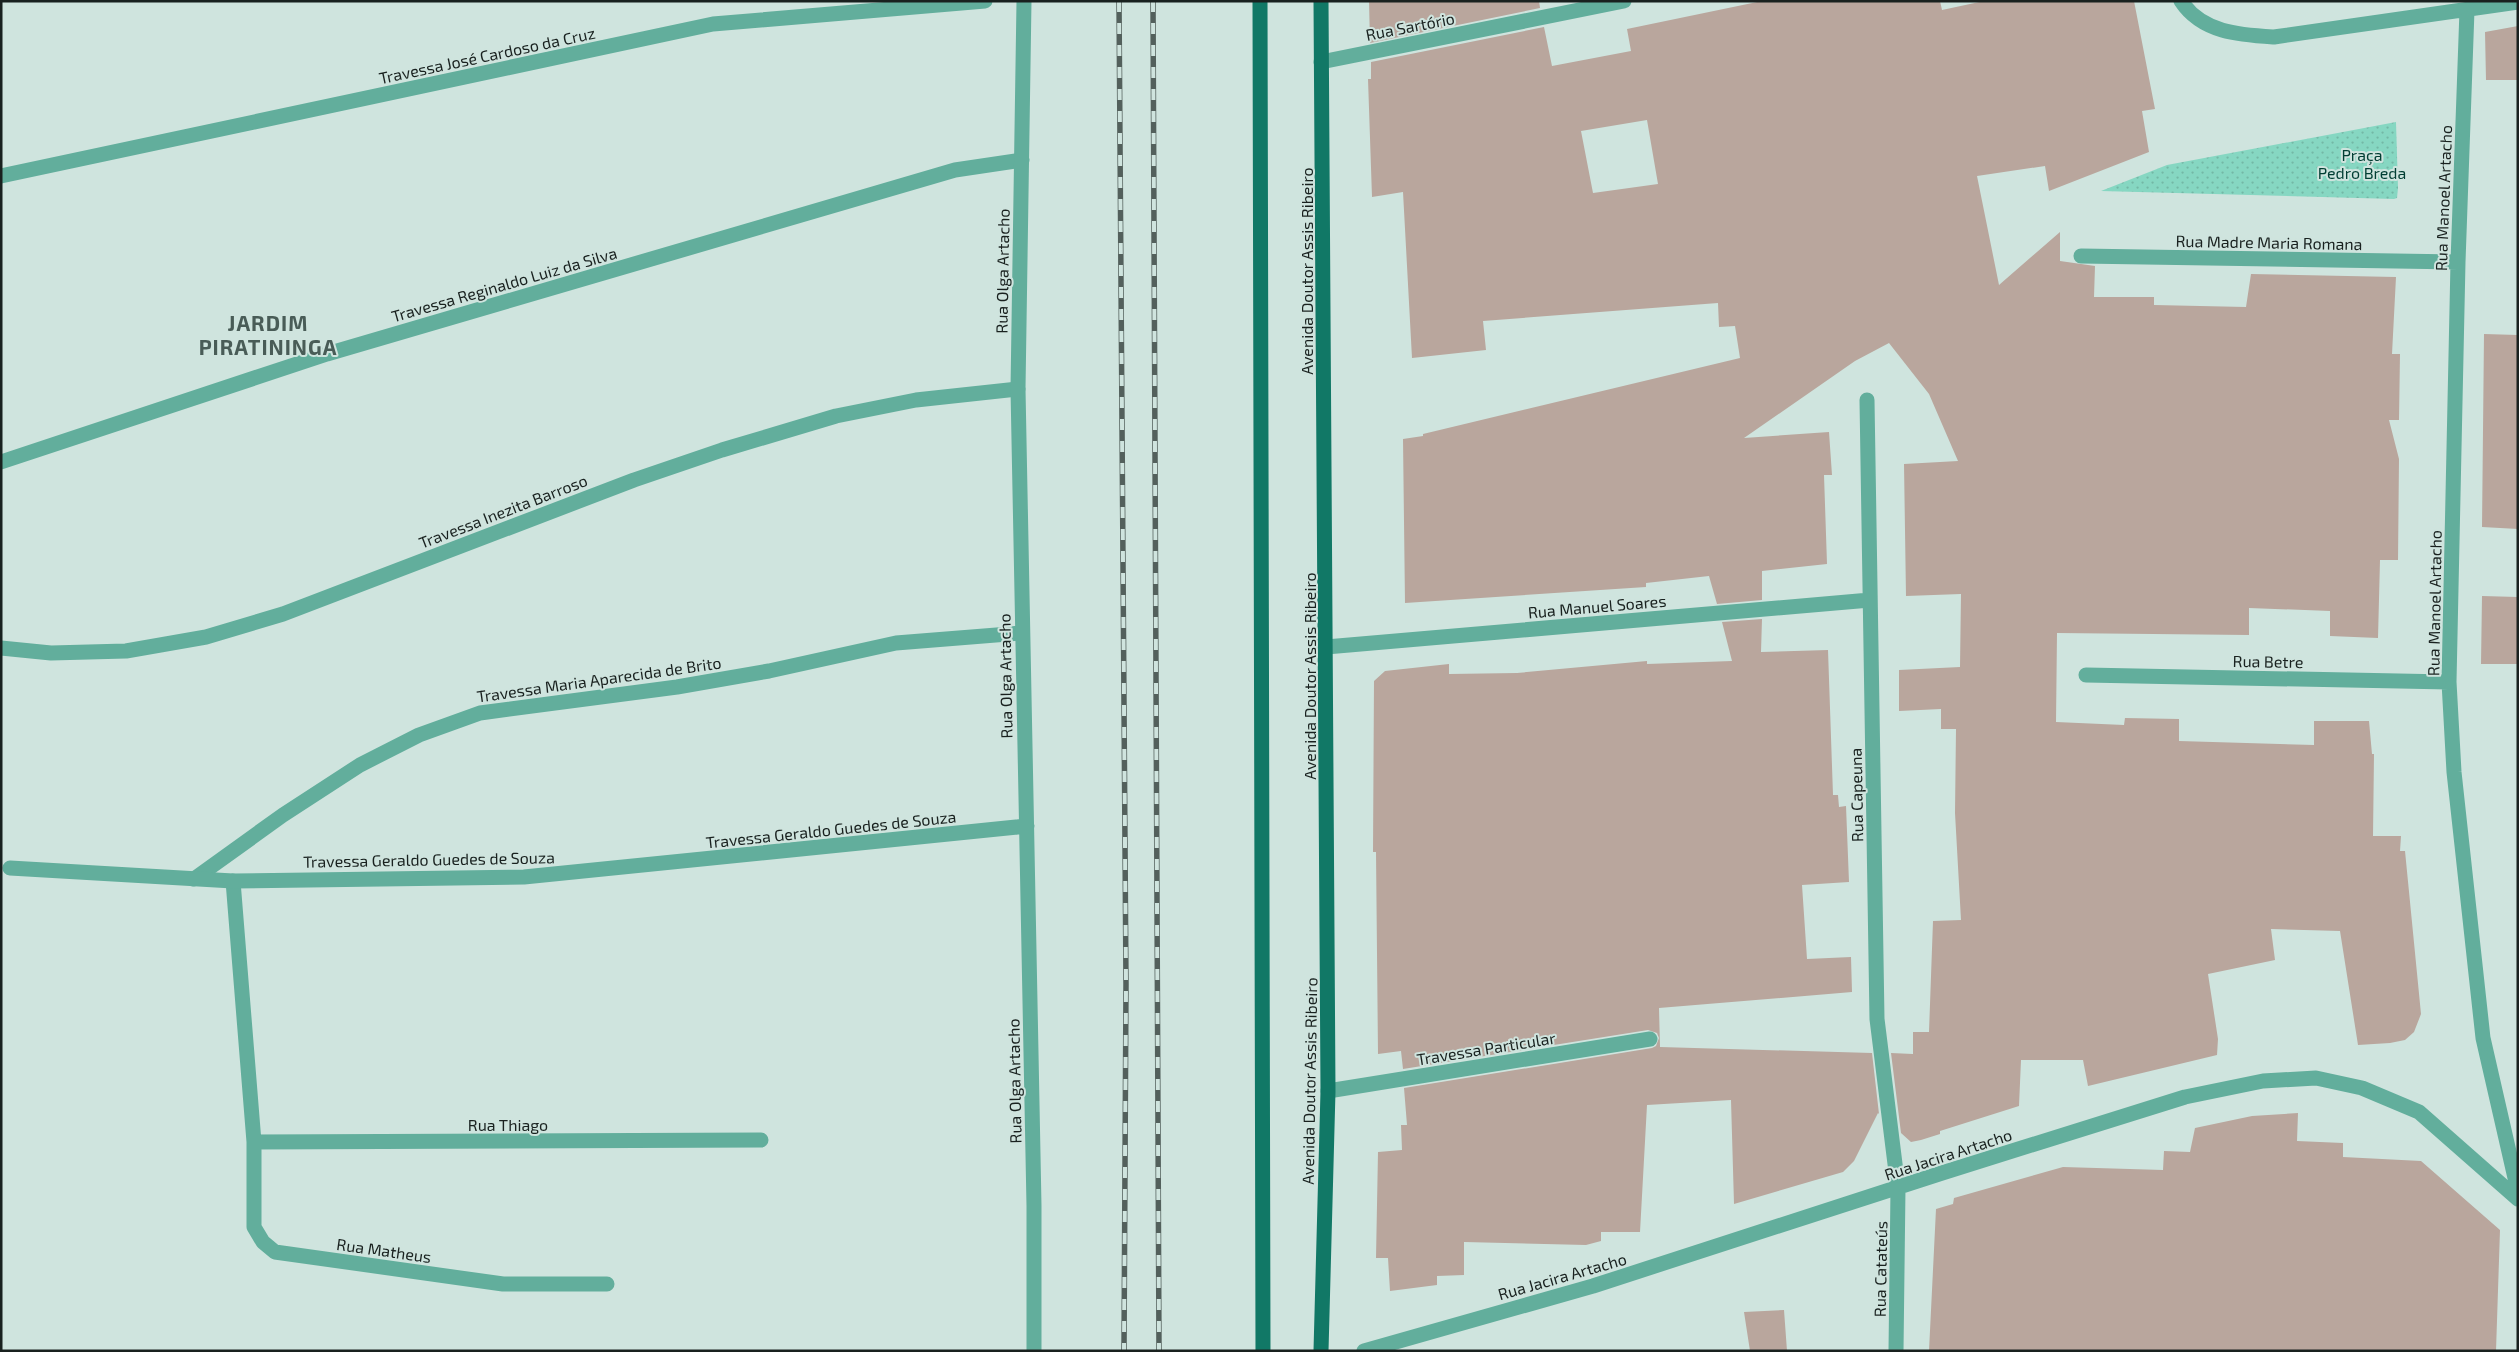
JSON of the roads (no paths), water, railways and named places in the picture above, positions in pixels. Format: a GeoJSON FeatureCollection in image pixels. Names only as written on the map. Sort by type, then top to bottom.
{"type":"FeatureCollection","features":[{"type":"Feature","properties":{"kind":"main road"},"geometry":{"type":"LineString","coordinates":[[1260,1],[1263,1351]]}},
{"type":"Feature","properties":{"kind":"main road","name":"Avenida Doutor Assis Ribeiro"},"geometry":{"type":"LineString","coordinates":[[1321,1],[1328,1091],[1321,1351]]}},
{"type":"Feature","properties":{"kind":"street","name":"Travessa José Cardoso da Cruz"},"geometry":{"type":"LineString","coordinates":[[1,176],[713,24],[985,1]]}},
{"type":"Feature","properties":{"kind":"street","name":"Rua Olga Artacho"},"geometry":{"type":"LineString","coordinates":[[1024,1],[1018,390],[1021,633],[1034,1206],[1034,1351]]}},
{"type":"Feature","properties":{"kind":"street","name":"Rua Sartório"},"geometry":{"type":"LineString","coordinates":[[1321,62],[1624,1]]}},
{"type":"Feature","properties":{"kind":"street"},"geometry":{"type":"LineString","coordinates":[[2181,1],[2186,9],[2209,26],[2237,35],[2274,37],[2518,2]]}},
{"type":"Feature","properties":{"kind":"street","name":"Rua Manoel Artacho"},"geometry":{"type":"LineString","coordinates":[[2467,10],[2458,262],[2450,682],[2454,772],[2483,1038],[2518,1191]]}},
{"type":"Feature","properties":{"kind":"street","name":"Travessa Reginaldo Luiz da Silva"},"geometry":{"type":"LineString","coordinates":[[1,462],[337,352],[955,170],[1022,160]]}},
{"type":"Feature","properties":{"kind":"street","name":"Rua Madre Maria Romana"},"geometry":{"type":"LineString","coordinates":[[2080,256],[2458,262]]}},
{"type":"Feature","properties":{"kind":"street","name":"Travessa Inezita Barroso"},"geometry":{"type":"LineString","coordinates":[[1,648],[51,653],[126,651],[206,637],[283,614],[634,480],[722,450],[836,416],[916,400],[1018,390]]}},
{"type":"Feature","properties":{"kind":"street","name":"Rua Capeuna"},"geometry":{"type":"LineString","coordinates":[[1867,400],[1876,1019],[1898,1188]]}},
{"type":"Feature","properties":{"kind":"street","name":"Rua Manuel Soares"},"geometry":{"type":"LineString","coordinates":[[1326,647],[1870,600]]}},
{"type":"Feature","properties":{"kind":"street","name":"Travessa Maria Aparecida de Brito"},"geometry":{"type":"LineString","coordinates":[[194,879],[284,815],[360,765],[419,735],[480,713],[676,687],[760,673],[896,643],[1021,633]]}},
{"type":"Feature","properties":{"kind":"street","name":"Rua Betre"},"geometry":{"type":"LineString","coordinates":[[2086,675],[2450,682]]}},
{"type":"Feature","properties":{"kind":"street","name":"Travessa Geraldo Guedes de Souza"},"geometry":{"type":"LineString","coordinates":[[10,868],[233,881],[524,877],[1026,826]]}},
{"type":"Feature","properties":{"kind":"street","name":"Rua Matheus"},"geometry":{"type":"LineString","coordinates":[[233,881],[254,1142],[254,1227],[263,1242],[275,1252],[503,1284],[607,1284]]}},
{"type":"Feature","properties":{"kind":"street","name":"Travessa Particular"},"geometry":{"type":"LineString","coordinates":[[1328,1091],[1650,1039]]}},
{"type":"Feature","properties":{"kind":"street","name":"Rua Jacira Artacho"},"geometry":{"type":"LineString","coordinates":[[1364,1351],[1593,1286],[2185,1097],[2263,1081],[2316,1078],[2362,1088],[2419,1112],[2518,1199]]}},
{"type":"Feature","properties":{"kind":"street","name":"Rua Thiago"},"geometry":{"type":"LineString","coordinates":[[254,1142],[761,1140]]}},
{"type":"Feature","properties":{"kind":"street","name":"Rua Catateús"},"geometry":{"type":"LineString","coordinates":[[1896,1351],[1898,1188]]}},
{"type":"Feature","properties":{"kind":"railway"},"geometry":{"type":"LineString","coordinates":[[1119,1],[1126,984],[1124,1351]]}},
{"type":"Feature","properties":{"kind":"railway"},"geometry":{"type":"LineString","coordinates":[[1153,1],[1159,1351]]}},
{"type":"Feature","properties":{"kind":"district","name":"JARDIM PIRATININGA"},"geometry":{"type":"Point","coordinates":[268,334]}},
{"type":"Feature","properties":{"kind":"park label","name":"Praça Pedro Breda"},"geometry":{"type":"Point","coordinates":[2362,163]}}]}
